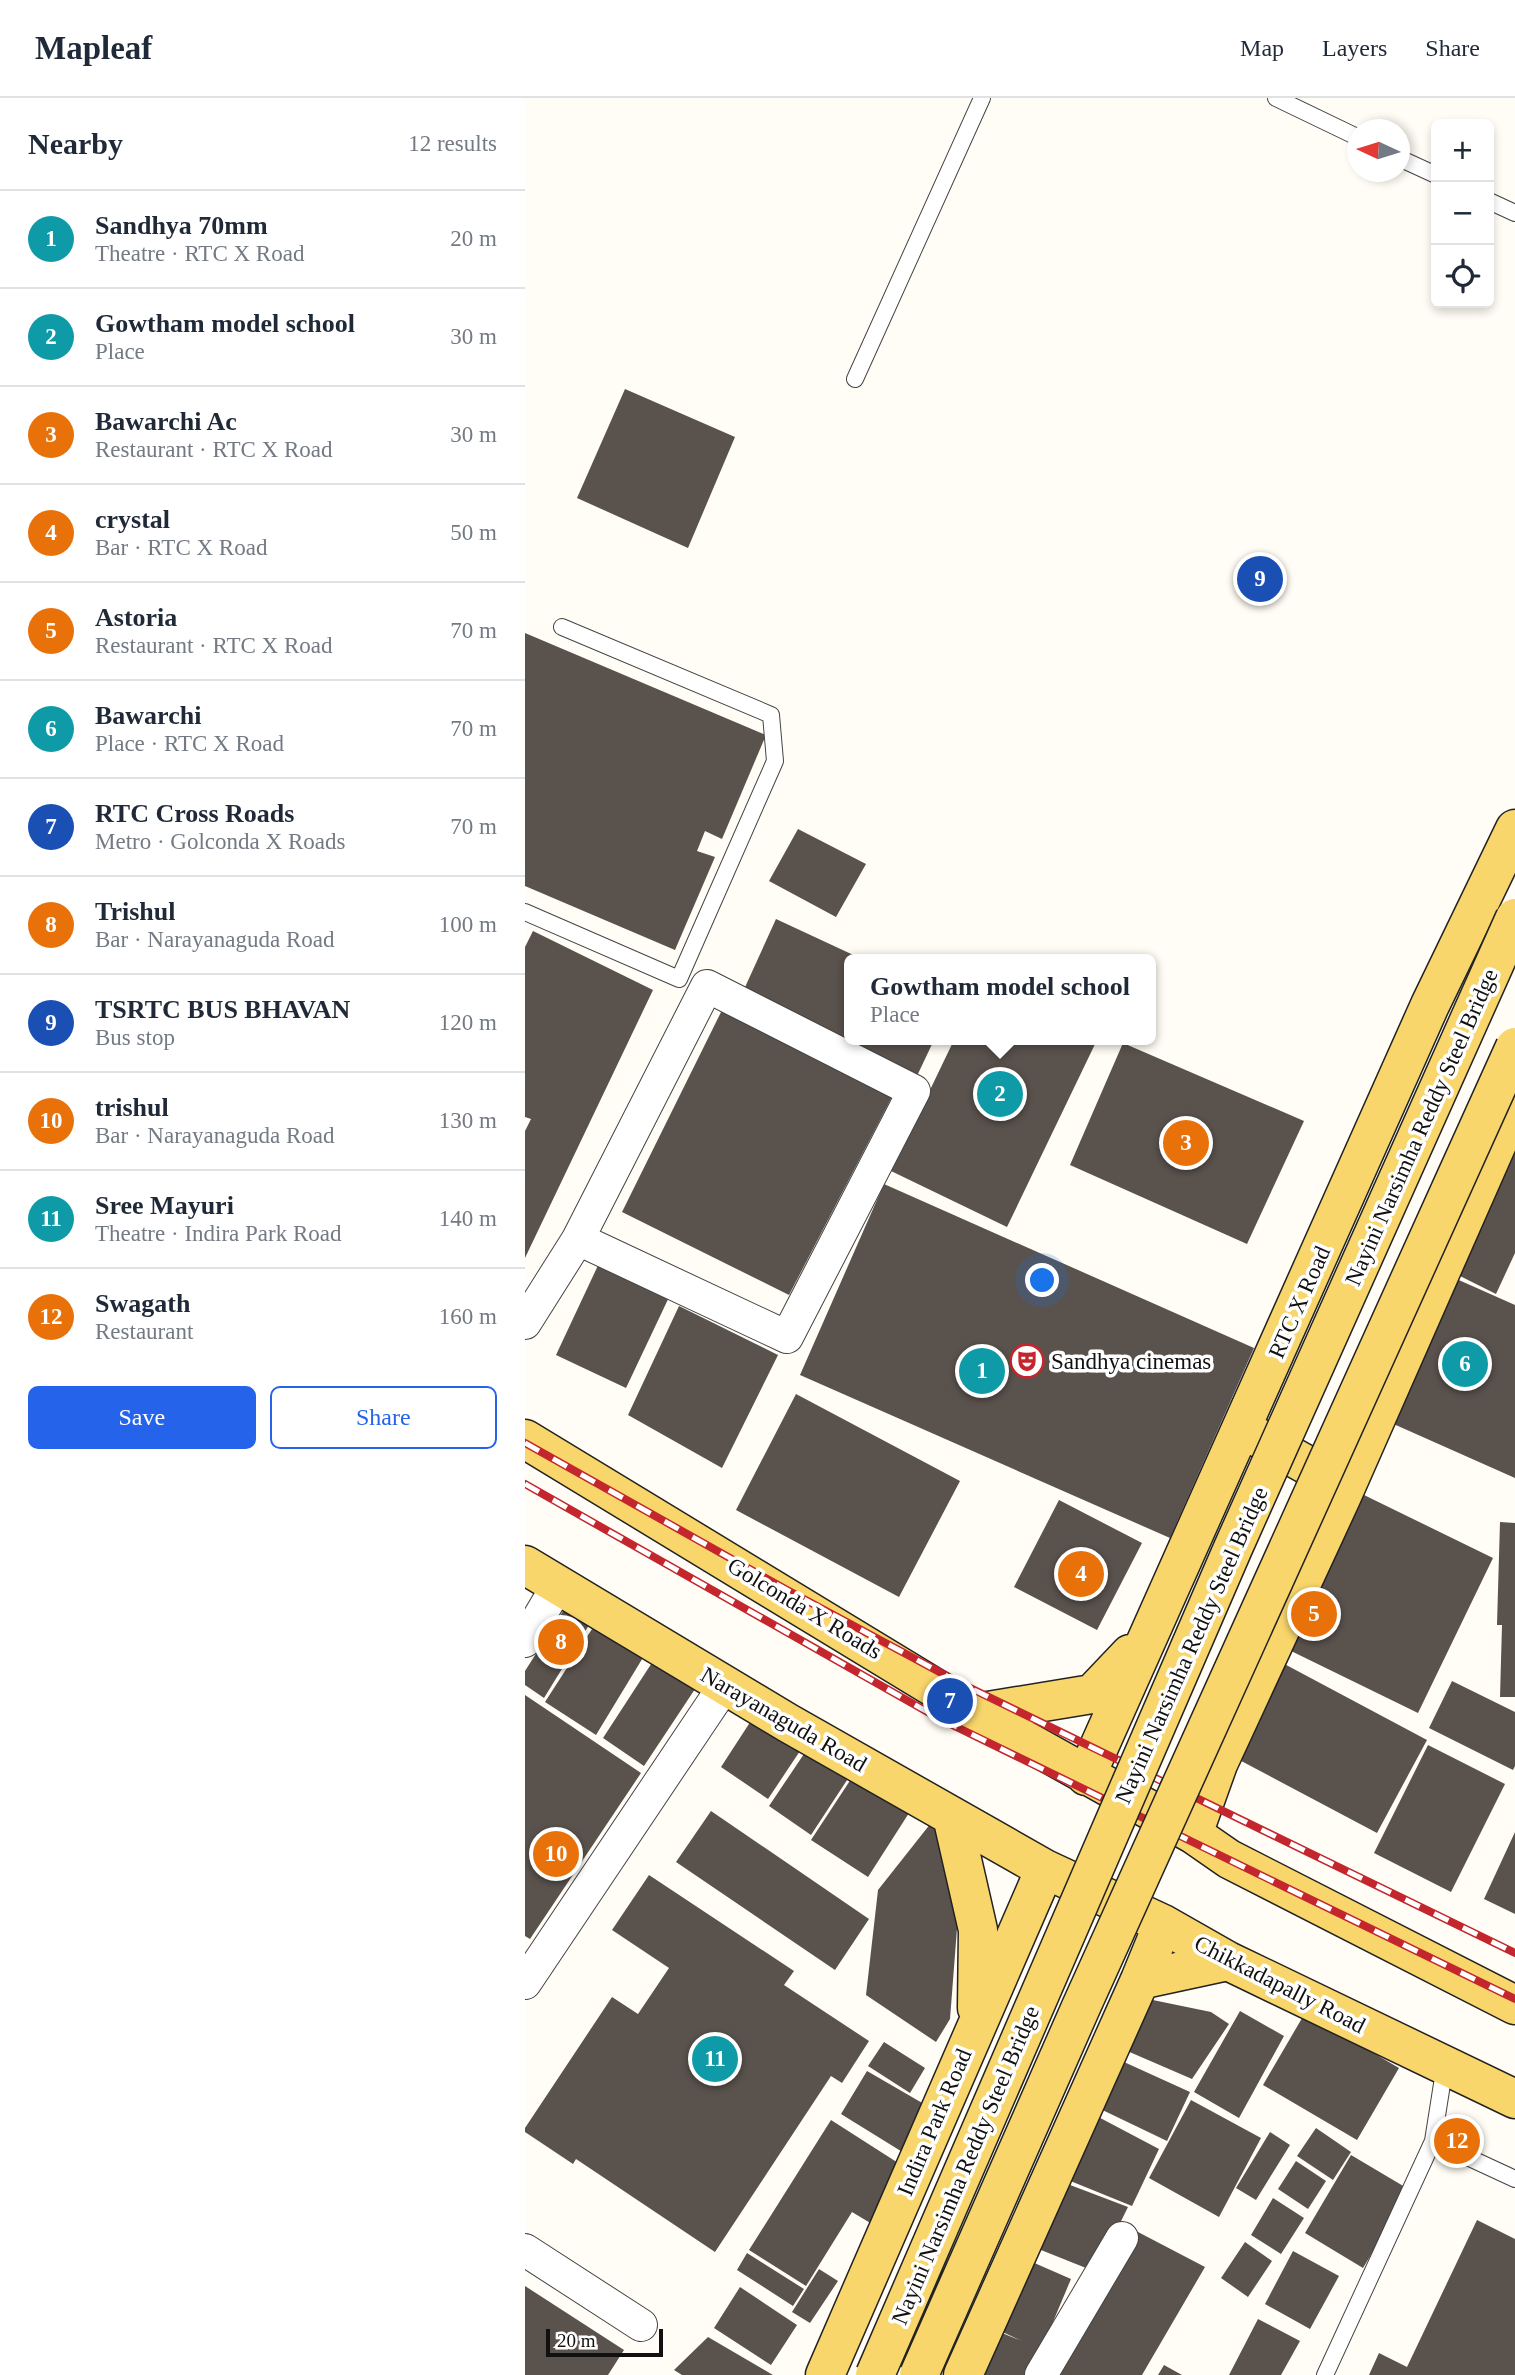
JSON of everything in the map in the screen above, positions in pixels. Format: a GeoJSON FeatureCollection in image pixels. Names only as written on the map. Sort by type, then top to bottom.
{"type":"FeatureCollection","features":[{"type":"Feature","properties":{"kind":"main road","name":"RTC X Road"},"geometry":{"type":"LineString","coordinates":[[1086,1776],[1430,1005],[1515,829]]}},
{"type":"Feature","properties":{"kind":"main road","name":"Nayini Narsimha Reddy Steel Bridge"},"geometry":{"type":"LineString","coordinates":[[875,2375],[1222,1573],[1515,918]]}},
{"type":"Feature","properties":{"kind":"main road","name":"Nayini Narsimha Reddy Steel Bridge"},"geometry":{"type":"LineString","coordinates":[[919,2375],[1081,2007],[1515,1047]]}},
{"type":"Feature","properties":{"kind":"main road"},"geometry":{"type":"LineString","coordinates":[[1193,1835],[1217,1764],[1346,1488],[1515,1103]]}},
{"type":"Feature","properties":{"kind":"main road"},"geometry":{"type":"LineString","coordinates":[[1242,1428],[1346,1488]]}},
{"type":"Feature","properties":{"kind":"main road","name":"Golconda X Roads"},"geometry":{"type":"LineString","coordinates":[[525,1439],[976,1713],[1086,1776]]}},
{"type":"Feature","properties":{"kind":"main road","name":"Narayanaguda Road"},"geometry":{"type":"LineString","coordinates":[[525,1565],[725,1685],[1045,1869]]}},
{"type":"Feature","properties":{"kind":"main road"},"geometry":{"type":"LineString","coordinates":[[976,1713],[1092,1694],[1153,1629]]}},
{"type":"Feature","properties":{"kind":"main road"},"geometry":{"type":"LineString","coordinates":[[1217,1764],[1229,1859]]}},
{"type":"Feature","properties":{"kind":"main road"},"geometry":{"type":"LineString","coordinates":[[1086,1776],[1193,1835],[1229,1859],[1515,2005]]}},
{"type":"Feature","properties":{"kind":"main road"},"geometry":{"type":"LineString","coordinates":[[952,1816],[978,1930],[977,2024]]}},
{"type":"Feature","properties":{"kind":"main road","name":"Chikkadapally Road"},"geometry":{"type":"LineString","coordinates":[[1045,1869],[1163,1924],[1228,1961],[1515,2099]]}},
{"type":"Feature","properties":{"kind":"main road","name":"Indira Park Road"},"geometry":{"type":"LineString","coordinates":[[825,2375],[1045,1869]]}},
{"type":"Feature","properties":{"kind":"main road"},"geometry":{"type":"LineString","coordinates":[[963,2375],[1163,1924]]}},
{"type":"Feature","properties":{"kind":"main road"},"geometry":{"type":"LineString","coordinates":[[1140,1980],[1228,1961]]}},
{"type":"Feature","properties":{"kind":"main road"},"geometry":{"type":"LineString","coordinates":[[911,2176],[1028,2230]]}},
{"type":"Feature","properties":{"kind":"street"},"geometry":{"type":"LineString","coordinates":[[525,1323],[579,1239],[707,986],[914,1091],[787,1336],[579,1239]]}},
{"type":"Feature","properties":{"kind":"street"},"geometry":{"type":"LineString","coordinates":[[525,1641],[558,1584]]}},
{"type":"Feature","properties":{"kind":"street"},"geometry":{"type":"LineString","coordinates":[[525,1983],[725,1685]]}},
{"type":"Feature","properties":{"kind":"street"},"geometry":{"type":"LineString","coordinates":[[1041,2375],[1122,2238]]}},
{"type":"Feature","properties":{"kind":"street"},"geometry":{"type":"LineString","coordinates":[[525,2250],[641,2325]]}},
{"type":"Feature","properties":{"kind":"lane"},"geometry":{"type":"LineString","coordinates":[[855,379],[982,98]]}},
{"type":"Feature","properties":{"kind":"lane"},"geometry":{"type":"LineString","coordinates":[[1276,98],[1347,132]]}},
{"type":"Feature","properties":{"kind":"lane"},"geometry":{"type":"LineString","coordinates":[[1410,163],[1431,173]]}},
{"type":"Feature","properties":{"kind":"lane"},"geometry":{"type":"LineString","coordinates":[[1494,204],[1515,214]]}},
{"type":"Feature","properties":{"kind":"lane"},"geometry":{"type":"LineString","coordinates":[[525,912],[679,979],[775,761],[771,715],[562,627]]}},
{"type":"Feature","properties":{"kind":"lane"},"geometry":{"type":"LineString","coordinates":[[1325,2375],[1433,2141],[1445,2065]]}},
{"type":"Feature","properties":{"kind":"lane"},"geometry":{"type":"LineString","coordinates":[[1433,2141],[1515,2179]]}},
{"type":"Feature","properties":{"kind":"building"},"geometry":{"type":"Polygon","coordinates":[[[625,389],[735,437],[688,548],[577,498],[625,389]]]}},
{"type":"Feature","properties":{"kind":"building"},"geometry":{"type":"Polygon","coordinates":[[[525,633],[766,735],[722,839],[705,831],[697,851],[715,857],[675,950],[525,886],[525,633]]]}},
{"type":"Feature","properties":{"kind":"building"},"geometry":{"type":"Polygon","coordinates":[[[798,829],[866,864],[836,917],[769,881],[798,829]]]}},
{"type":"Feature","properties":{"kind":"building"},"geometry":{"type":"Polygon","coordinates":[[[776,919],[851,954],[844,954],[844,1044],[741,996],[776,919]]]}},
{"type":"Feature","properties":{"kind":"building"},"geometry":{"type":"Polygon","coordinates":[[[533,931],[653,990],[525,1258],[525,1131],[531,1119],[525,1117],[525,947],[533,931]]]}},
{"type":"Feature","properties":{"kind":"building"},"geometry":{"type":"Polygon","coordinates":[[[727,1000],[895,1091],[789,1295],[622,1212],[727,1000]]]}},
{"type":"Feature","properties":{"kind":"building"},"geometry":{"type":"Polygon","coordinates":[[[846,1045],[932,1045],[916,1078],[846,1045]]]}},
{"type":"Feature","properties":{"kind":"building"},"geometry":{"type":"Polygon","coordinates":[[[952,1045],[1095,1045],[1007,1227],[891,1171],[952,1045]]]}},
{"type":"Feature","properties":{"kind":"building"},"geometry":{"type":"Polygon","coordinates":[[[1122,1045],[1128,1045],[1304,1121],[1247,1244],[1070,1165],[1122,1045]]]}},
{"type":"Feature","properties":{"kind":"building"},"geometry":{"type":"Polygon","coordinates":[[[1515,1146],[1515,1253],[1496,1294],[1452,1272],[1515,1146]]]}},
{"type":"Feature","properties":{"kind":"building","name":"Sandhya cinemas"},"geometry":{"type":"Polygon","coordinates":[[[884,1184],[1254,1348],[1170,1538],[800,1375],[884,1184]]]}},
{"type":"Feature","properties":{"kind":"building"},"geometry":{"type":"Polygon","coordinates":[[[601,1259],[671,1293],[626,1388],[556,1355],[601,1259]]]}},
{"type":"Feature","properties":{"kind":"building"},"geometry":{"type":"Polygon","coordinates":[[[1452,1277],[1515,1305],[1515,1478],[1389,1422],[1452,1277]]]}},
{"type":"Feature","properties":{"kind":"building"},"geometry":{"type":"Polygon","coordinates":[[[679,1306],[778,1355],[722,1468],[628,1415],[679,1306]]]}},
{"type":"Feature","properties":{"kind":"building"},"geometry":{"type":"Polygon","coordinates":[[[796,1394],[960,1481],[899,1597],[736,1510],[796,1394]]]}},
{"type":"Feature","properties":{"kind":"building"},"geometry":{"type":"Polygon","coordinates":[[[1364,1495],[1493,1558],[1418,1713],[1289,1650],[1364,1495]]]}},
{"type":"Feature","properties":{"kind":"building"},"geometry":{"type":"Polygon","coordinates":[[[1059,1500],[1142,1543],[1097,1630],[1014,1587],[1059,1500]]]}},
{"type":"Feature","properties":{"kind":"building"},"geometry":{"type":"Polygon","coordinates":[[[1500,1522],[1515,1523],[1515,1697],[1500,1697],[1502,1625],[1497,1625],[1500,1522]]]}},
{"type":"Feature","properties":{"kind":"building"},"geometry":{"type":"Polygon","coordinates":[[[572,1597],[597,1612],[544,1698],[525,1685],[525,1671],[572,1597]]]}},
{"type":"Feature","properties":{"kind":"building"},"geometry":{"type":"Polygon","coordinates":[[[601,1615],[650,1646],[596,1735],[545,1702],[601,1615]]]}},
{"type":"Feature","properties":{"kind":"building"},"geometry":{"type":"Polygon","coordinates":[[[657,1655],[699,1683],[644,1766],[603,1738],[657,1655]]]}},
{"type":"Feature","properties":{"kind":"building"},"geometry":{"type":"Polygon","coordinates":[[[1275,1659],[1427,1740],[1377,1833],[1228,1754],[1275,1659]]]}},
{"type":"Feature","properties":{"kind":"building"},"geometry":{"type":"Polygon","coordinates":[[[1452,1681],[1515,1712],[1513,1770],[1429,1728],[1452,1681]]]}},
{"type":"Feature","properties":{"kind":"building"},"geometry":{"type":"Polygon","coordinates":[[[525,1695],[641,1773],[530,1939],[525,1936],[525,1695]]]}},
{"type":"Feature","properties":{"kind":"building"},"geometry":{"type":"Polygon","coordinates":[[[758,1710],[806,1742],[768,1799],[721,1767],[758,1710]]]}},
{"type":"Feature","properties":{"kind":"building"},"geometry":{"type":"Polygon","coordinates":[[[810,1745],[851,1774],[811,1835],[769,1806],[810,1745]]]}},
{"type":"Feature","properties":{"kind":"building"},"geometry":{"type":"Polygon","coordinates":[[[1428,1745],[1505,1784],[1451,1892],[1374,1853],[1428,1745]]]}},
{"type":"Feature","properties":{"kind":"building"},"geometry":{"type":"Polygon","coordinates":[[[853,1776],[909,1813],[868,1877],[811,1840],[853,1776]]]}},
{"type":"Feature","properties":{"kind":"building"},"geometry":{"type":"Polygon","coordinates":[[[711,1811],[869,1919],[835,1970],[676,1862],[711,1811]]]}},
{"type":"Feature","properties":{"kind":"building"},"geometry":{"type":"Polygon","coordinates":[[[931,1823],[961,1877],[950,2019],[936,2042],[866,1995],[878,1890],[931,1823]]]}},
{"type":"Feature","properties":{"kind":"building"},"geometry":{"type":"Polygon","coordinates":[[[1515,1832],[1515,1914],[1484,1899],[1515,1832]]]}},
{"type":"Feature","properties":{"kind":"building"},"geometry":{"type":"Polygon","coordinates":[[[649,1875],[794,1971],[784,1985],[869,2041],[842,2083],[831,2076],[715,2252],[576,2159],[573,2164],[525,2132],[525,2128],[612,1997],[638,2014],[669,1968],[612,1930],[649,1875]]]}},
{"type":"Feature","properties":{"kind":"building"},"geometry":{"type":"Polygon","coordinates":[[[1143,1998],[1211,2012],[1229,2024],[1192,2079],[1118,2047],[1143,1998]]]}},
{"type":"Feature","properties":{"kind":"building"},"geometry":{"type":"Polygon","coordinates":[[[1240,2011],[1284,2036],[1239,2118],[1194,2092],[1240,2011]]]}},
{"type":"Feature","properties":{"kind":"building"},"geometry":{"type":"Polygon","coordinates":[[[1305,2013],[1399,2068],[1357,2140],[1263,2085],[1305,2013]]]}},
{"type":"Feature","properties":{"kind":"building"},"geometry":{"type":"Polygon","coordinates":[[[884,2042],[925,2068],[910,2093],[868,2066],[884,2042]]]}},
{"type":"Feature","properties":{"kind":"building"},"geometry":{"type":"Polygon","coordinates":[[[1113,2057],[1190,2092],[1167,2141],[1092,2105],[1113,2057]]]}},
{"type":"Feature","properties":{"kind":"building"},"geometry":{"type":"Polygon","coordinates":[[[867,2071],[924,2104],[904,2153],[841,2114],[867,2071]]]}},
{"type":"Feature","properties":{"kind":"building"},"geometry":{"type":"Polygon","coordinates":[[[1191,2100],[1261,2138],[1219,2217],[1149,2178],[1191,2100]]]}},
{"type":"Feature","properties":{"kind":"building"},"geometry":{"type":"Polygon","coordinates":[[[1087,2111],[1159,2149],[1132,2206],[1063,2178],[1087,2111]]]}},
{"type":"Feature","properties":{"kind":"building"},"geometry":{"type":"Polygon","coordinates":[[[831,2120],[906,2168],[872,2224],[852,2212],[806,2286],[749,2250],[831,2120]]]}},
{"type":"Feature","properties":{"kind":"building"},"geometry":{"type":"Polygon","coordinates":[[[1316,2128],[1351,2152],[1333,2180],[1297,2156],[1316,2128]]]}},
{"type":"Feature","properties":{"kind":"building"},"geometry":{"type":"Polygon","coordinates":[[[1270,2132],[1290,2145],[1256,2200],[1236,2188],[1270,2132]]]}},
{"type":"Feature","properties":{"kind":"building"},"geometry":{"type":"Polygon","coordinates":[[[1351,2155],[1410,2190],[1363,2268],[1305,2233],[1351,2155]]]}},
{"type":"Feature","properties":{"kind":"building"},"geometry":{"type":"Polygon","coordinates":[[[1296,2161],[1326,2181],[1308,2209],[1278,2189],[1296,2161]]]}},
{"type":"Feature","properties":{"kind":"building"},"geometry":{"type":"Polygon","coordinates":[[[1057,2180],[1128,2207],[1096,2272],[1031,2246],[1057,2180]]]}},
{"type":"Feature","properties":{"kind":"building"},"geometry":{"type":"Polygon","coordinates":[[[1273,2198],[1304,2218],[1281,2254],[1251,2235],[1273,2198]]]}},
{"type":"Feature","properties":{"kind":"building"},"geometry":{"type":"Polygon","coordinates":[[[1477,2220],[1515,2239],[1515,2375],[1369,2375],[1379,2353],[1407,2367],[1477,2220]]]}},
{"type":"Feature","properties":{"kind":"building"},"geometry":{"type":"Polygon","coordinates":[[[1138,2232],[1205,2267],[1142,2375],[1058,2375],[1138,2232]]]}},
{"type":"Feature","properties":{"kind":"building"},"geometry":{"type":"Polygon","coordinates":[[[1245,2242],[1272,2261],[1248,2297],[1221,2278],[1245,2242]]]}},
{"type":"Feature","properties":{"kind":"building"},"geometry":{"type":"Polygon","coordinates":[[[1293,2251],[1339,2276],[1310,2329],[1265,2304],[1293,2251]]]}},
{"type":"Feature","properties":{"kind":"building"},"geometry":{"type":"Polygon","coordinates":[[[747,2253],[804,2289],[793,2306],[737,2270],[747,2253]]]}},
{"type":"Feature","properties":{"kind":"building"},"geometry":{"type":"Polygon","coordinates":[[[1023,2258],[1071,2279],[1042,2348],[1028,2375],[966,2375],[985,2326],[1022,2341],[994,2328],[1023,2258]]]}},
{"type":"Feature","properties":{"kind":"building"},"geometry":{"type":"Polygon","coordinates":[[[819,2269],[838,2281],[810,2323],[792,2312],[819,2269]]]}},
{"type":"Feature","properties":{"kind":"building"},"geometry":{"type":"Polygon","coordinates":[[[525,2286],[624,2350],[608,2375],[525,2375],[525,2286]]]}},
{"type":"Feature","properties":{"kind":"building"},"geometry":{"type":"Polygon","coordinates":[[[740,2287],[797,2325],[771,2365],[714,2328],[740,2287]]]}},
{"type":"Feature","properties":{"kind":"building"},"geometry":{"type":"Polygon","coordinates":[[[1258,2319],[1300,2341],[1281,2375],[1229,2375],[1258,2319]]]}},
{"type":"Feature","properties":{"kind":"building"},"geometry":{"type":"Polygon","coordinates":[[[708,2337],[773,2375],[682,2375],[674,2370],[708,2337]]]}},
{"type":"Feature","properties":{"kind":"building"},"geometry":{"type":"Polygon","coordinates":[[[1164,2365],[1182,2375],[1158,2375],[1164,2365]]]}},
{"type":"Feature","properties":{"kind":"railway"},"geometry":{"type":"LineString","coordinates":[[525,1443],[787,1590],[960,1683],[1515,1953]]}},
{"type":"Feature","properties":{"kind":"railway"},"geometry":{"type":"LineString","coordinates":[[525,1484],[940,1719],[1515,1999]]}},
{"type":"Feature","properties":{"kind":"place","name":"TSRTC BUS BHAVAN"},"geometry":{"type":"Point","coordinates":[1260,579]}},
{"type":"Feature","properties":{"kind":"place","name":"Gowtham model school"},"geometry":{"type":"Point","coordinates":[1000,1094]}},
{"type":"Feature","properties":{"kind":"place","name":"Bawarchi Ac"},"geometry":{"type":"Point","coordinates":[1186,1143]}},
{"type":"Feature","properties":{"kind":"place","name":"Sandhya cinemas"},"geometry":{"type":"Point","coordinates":[1027,1361]}},
{"type":"Feature","properties":{"kind":"place","name":"Bawarchi"},"geometry":{"type":"Point","coordinates":[1465,1364]}},
{"type":"Feature","properties":{"kind":"place","name":"Sandhya 70mm"},"geometry":{"type":"Point","coordinates":[982,1371]}},
{"type":"Feature","properties":{"kind":"place","name":"crystal"},"geometry":{"type":"Point","coordinates":[1081,1574]}},
{"type":"Feature","properties":{"kind":"place","name":"Astoria"},"geometry":{"type":"Point","coordinates":[1314,1614]}},
{"type":"Feature","properties":{"kind":"place","name":"Trishul"},"geometry":{"type":"Point","coordinates":[561,1642]}},
{"type":"Feature","properties":{"kind":"place","name":"RTC Cross Roads"},"geometry":{"type":"Point","coordinates":[950,1701]}},
{"type":"Feature","properties":{"kind":"place","name":"trishul"},"geometry":{"type":"Point","coordinates":[556,1854]}},
{"type":"Feature","properties":{"kind":"place","name":"Sree Mayuri"},"geometry":{"type":"Point","coordinates":[715,2059]}},
{"type":"Feature","properties":{"kind":"place","name":"Swagath"},"geometry":{"type":"Point","coordinates":[1457,2141]}}]}
